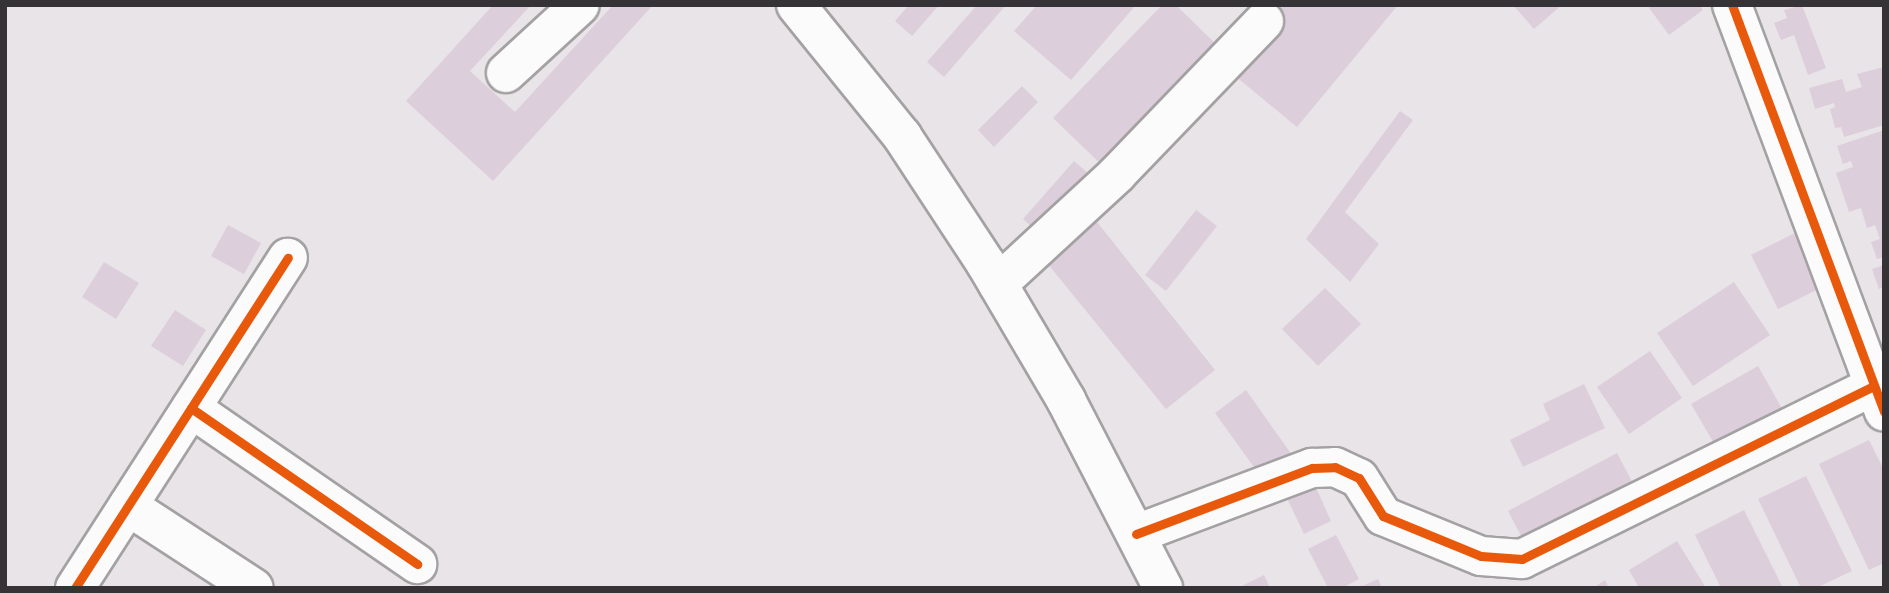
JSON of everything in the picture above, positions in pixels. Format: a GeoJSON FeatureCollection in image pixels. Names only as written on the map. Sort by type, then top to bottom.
{"type":"FeatureCollection","features":[{"type":"Feature","properties":{"kind":"main road"},"geometry":{"type":"LineString","coordinates":[[506,73],[580,5]]}},
{"type":"Feature","properties":{"kind":"main road"},"geometry":{"type":"LineString","coordinates":[[796,5],[902,136],[998,284],[1163,588]]}},
{"type":"Feature","properties":{"kind":"main road"},"geometry":{"type":"LineString","coordinates":[[1136,534],[1312,468],[1335,467],[1359,478],[1383,516],[1481,556],[1522,559],[1878,399],[1732,5]]}},
{"type":"Feature","properties":{"kind":"main road"},"geometry":{"type":"LineString","coordinates":[[998,284],[1117,174],[1264,21]]}},
{"type":"Feature","properties":{"kind":"main road"},"geometry":{"type":"LineString","coordinates":[[75,588],[288,258]]}},
{"type":"Feature","properties":{"kind":"main road"},"geometry":{"type":"LineString","coordinates":[[191,408],[417,564]]}},
{"type":"Feature","properties":{"kind":"main road"},"geometry":{"type":"LineString","coordinates":[[128,506],[254,588]]}},
{"type":"Feature","properties":{"kind":"building"},"geometry":{"type":"Polygon","coordinates":[[[493,5],[531,5],[470,71],[515,112],[613,5],[653,5],[493,181],[406,101],[493,5]]]}},
{"type":"Feature","properties":{"kind":"building"},"geometry":{"type":"Polygon","coordinates":[[[909,5],[939,5],[912,36],[895,21],[909,5]]]}},
{"type":"Feature","properties":{"kind":"building"},"geometry":{"type":"Polygon","coordinates":[[[977,5],[1006,5],[944,77],[927,62],[977,5]]]}},
{"type":"Feature","properties":{"kind":"building"},"geometry":{"type":"Polygon","coordinates":[[[1037,5],[1136,5],[1071,80],[1014,31],[1037,5]]]}},
{"type":"Feature","properties":{"kind":"building"},"geometry":{"type":"Polygon","coordinates":[[[1162,5],[1176,5],[1223,51],[1107,170],[1053,118],[1162,5]]]}},
{"type":"Feature","properties":{"kind":"building"},"geometry":{"type":"Polygon","coordinates":[[[1284,5],[1398,5],[1297,127],[1229,71],[1284,5]]]}},
{"type":"Feature","properties":{"kind":"building"},"geometry":{"type":"Polygon","coordinates":[[[1513,5],[1562,5],[1534,29],[1513,5]]]}},
{"type":"Feature","properties":{"kind":"building"},"geometry":{"type":"Polygon","coordinates":[[[1647,5],[1699,5],[1703,10],[1669,35],[1647,5]]]}},
{"type":"Feature","properties":{"kind":"building"},"geometry":{"type":"Polygon","coordinates":[[[1802,5],[1826,68],[1808,75],[1794,35],[1781,40],[1774,23],[1787,18],[1784,10],[1802,5]]]}},
{"type":"Feature","properties":{"kind":"building"},"geometry":{"type":"Polygon","coordinates":[[[1884,67],[1884,125],[1844,137],[1841,127],[1835,128],[1830,109],[1835,107],[1834,103],[1815,109],[1809,88],[1842,79],[1846,92],[1862,87],[1857,74],[1884,67]]]}},
{"type":"Feature","properties":{"kind":"building"},"geometry":{"type":"Polygon","coordinates":[[[1022,86],[1038,102],[994,147],[978,130],[1022,86]]]}},
{"type":"Feature","properties":{"kind":"building"},"geometry":{"type":"Polygon","coordinates":[[[1400,111],[1413,120],[1345,212],[1379,244],[1350,282],[1306,239],[1400,111]]]}},
{"type":"Feature","properties":{"kind":"building"},"geometry":{"type":"Polygon","coordinates":[[[1884,130],[1884,257],[1877,259],[1871,242],[1880,239],[1875,225],[1867,228],[1861,208],[1849,212],[1836,173],[1853,167],[1851,161],[1843,164],[1837,146],[1884,130]]]}},
{"type":"Feature","properties":{"kind":"building"},"geometry":{"type":"Polygon","coordinates":[[[1074,161],[1096,180],[1045,239],[1023,219],[1074,161]]]}},
{"type":"Feature","properties":{"kind":"building"},"geometry":{"type":"Polygon","coordinates":[[[1196,210],[1217,226],[1166,291],[1145,275],[1196,210]]]}},
{"type":"Feature","properties":{"kind":"building"},"geometry":{"type":"Polygon","coordinates":[[[1097,222],[1215,370],[1166,409],[1047,263],[1097,222]]]}},
{"type":"Feature","properties":{"kind":"building"},"geometry":{"type":"Polygon","coordinates":[[[228,225],[261,243],[244,274],[211,256],[228,225]]]}},
{"type":"Feature","properties":{"kind":"building"},"geometry":{"type":"Polygon","coordinates":[[[1797,232],[1825,286],[1778,309],[1751,255],[1797,232]]]}},
{"type":"Feature","properties":{"kind":"building"},"geometry":{"type":"Polygon","coordinates":[[[104,262],[139,283],[116,319],[82,297],[104,262]]]}},
{"type":"Feature","properties":{"kind":"building"},"geometry":{"type":"Polygon","coordinates":[[[1884,265],[1884,287],[1879,289],[1872,269],[1884,265]]]}},
{"type":"Feature","properties":{"kind":"building"},"geometry":{"type":"Polygon","coordinates":[[[1734,282],[1770,335],[1693,386],[1657,333],[1734,282]]]}},
{"type":"Feature","properties":{"kind":"building"},"geometry":{"type":"Polygon","coordinates":[[[1325,288],[1361,324],[1318,366],[1282,329],[1325,288]]]}},
{"type":"Feature","properties":{"kind":"building"},"geometry":{"type":"Polygon","coordinates":[[[175,310],[206,330],[183,366],[151,346],[175,310]]]}},
{"type":"Feature","properties":{"kind":"building"},"geometry":{"type":"Polygon","coordinates":[[[1650,351],[1682,398],[1629,434],[1597,387],[1650,351]]]}},
{"type":"Feature","properties":{"kind":"building"},"geometry":{"type":"Polygon","coordinates":[[[1758,366],[1785,414],[1719,452],[1691,404],[1758,366]]]}},
{"type":"Feature","properties":{"kind":"building"},"geometry":{"type":"Polygon","coordinates":[[[1584,384],[1605,428],[1523,467],[1510,440],[1550,420],[1543,404],[1584,384]]]}},
{"type":"Feature","properties":{"kind":"building"},"geometry":{"type":"Polygon","coordinates":[[[1246,390],[1292,455],[1261,477],[1215,413],[1246,390]]]}},
{"type":"Feature","properties":{"kind":"building"},"geometry":{"type":"Polygon","coordinates":[[[1869,440],[1884,470],[1884,563],[1869,570],[1819,464],[1869,440]]]}},
{"type":"Feature","properties":{"kind":"building"},"geometry":{"type":"Polygon","coordinates":[[[1617,453],[1637,491],[1528,549],[1508,511],[1617,453]]]}},
{"type":"Feature","properties":{"kind":"building"},"geometry":{"type":"Polygon","coordinates":[[[1806,476],[1852,571],[1816,588],[1801,588],[1758,499],[1806,476]]]}},
{"type":"Feature","properties":{"kind":"building"},"geometry":{"type":"Polygon","coordinates":[[[1313,481],[1331,521],[1304,534],[1285,494],[1313,481]]]}},
{"type":"Feature","properties":{"kind":"building"},"geometry":{"type":"Polygon","coordinates":[[[1744,510],[1783,588],[1721,588],[1695,535],[1744,510]]]}},
{"type":"Feature","properties":{"kind":"building"},"geometry":{"type":"Polygon","coordinates":[[[1336,535],[1359,579],[1342,588],[1328,588],[1308,549],[1336,535]]]}},
{"type":"Feature","properties":{"kind":"building"},"geometry":{"type":"Polygon","coordinates":[[[1677,541],[1706,588],[1639,588],[1629,570],[1677,541]]]}},
{"type":"Feature","properties":{"kind":"building"},"geometry":{"type":"Polygon","coordinates":[[[1264,575],[1270,588],[1238,588],[1264,575]]]}},
{"type":"Feature","properties":{"kind":"building"},"geometry":{"type":"Polygon","coordinates":[[[1378,579],[1382,588],[1358,588],[1378,579]]]}},
{"type":"Feature","properties":{"kind":"building"},"geometry":{"type":"Polygon","coordinates":[[[1605,580],[1609,588],[1593,588],[1605,580]]]}},
{"type":"Feature","properties":{"kind":"cycle path"},"geometry":{"type":"LineString","coordinates":[[1732,5],[1884,411]]}},
{"type":"Feature","properties":{"kind":"cycle path"},"geometry":{"type":"LineString","coordinates":[[75,588],[288,258]]}},
{"type":"Feature","properties":{"kind":"cycle path"},"geometry":{"type":"LineString","coordinates":[[1136,534],[1312,468],[1335,467],[1359,478],[1383,516],[1481,556],[1522,559],[1873,386]]}},
{"type":"Feature","properties":{"kind":"cycle path"},"geometry":{"type":"LineString","coordinates":[[191,408],[417,564]]}}]}
